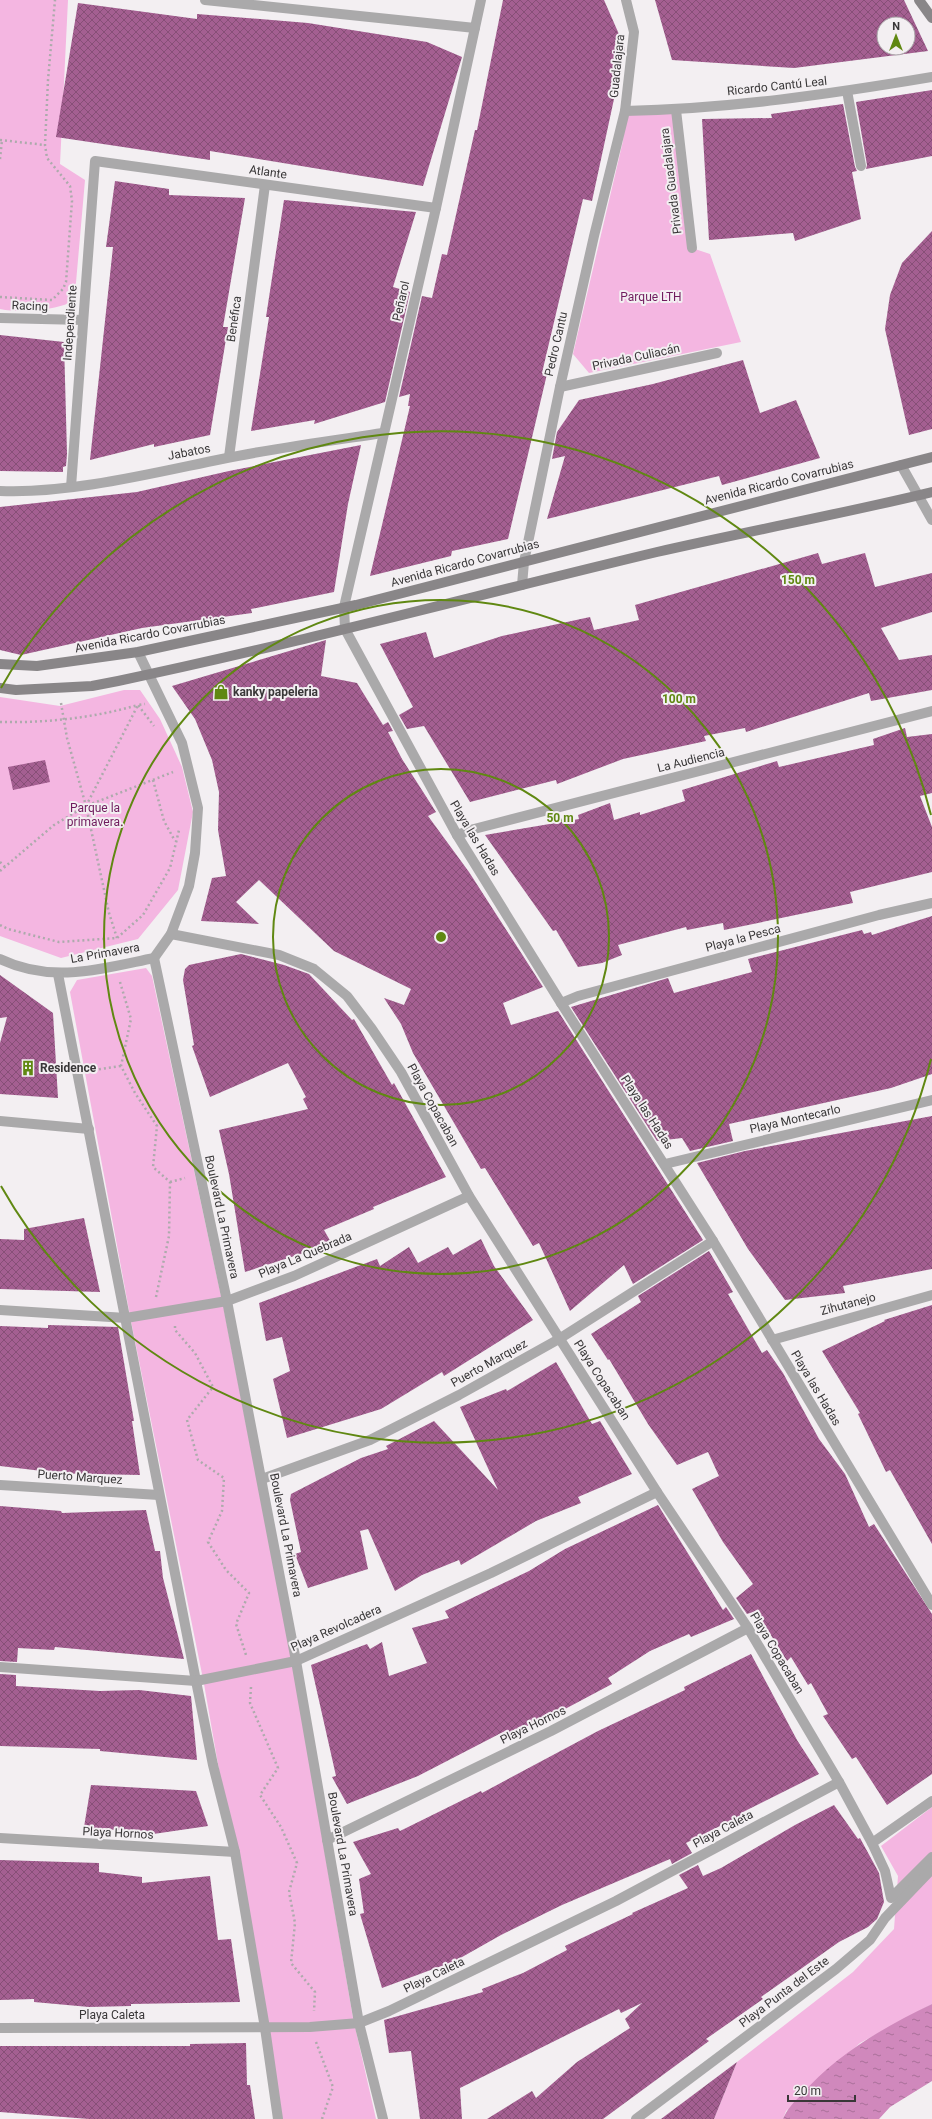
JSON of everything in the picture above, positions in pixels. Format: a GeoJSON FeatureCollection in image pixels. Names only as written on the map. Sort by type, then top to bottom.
{"type":"FeatureCollection","features":[{"type":"Feature","properties":{"kind":"street"},"geometry":{"type":"LineString","coordinates":[[205,0],[475,28]]}},
{"type":"Feature","properties":{"kind":"street","name":"Peñarol"},"geometry":{"type":"LineString","coordinates":[[344,607],[436,208],[481,0]]}},
{"type":"Feature","properties":{"kind":"street","name":"Guadalajara"},"geometry":{"type":"LineString","coordinates":[[625,112],[634,32],[626,0]]}},
{"type":"Feature","properties":{"kind":"street"},"geometry":{"type":"LineString","coordinates":[[919,0],[932,18]]}},
{"type":"Feature","properties":{"kind":"street","name":"Ricardo Cantú Leal"},"geometry":{"type":"LineString","coordinates":[[625,112],[676,110],[847,91],[932,77]]}},
{"type":"Feature","properties":{"kind":"street"},"geometry":{"type":"LineString","coordinates":[[847,91],[861,166]]}},
{"type":"Feature","properties":{"kind":"street","name":"Privada Guadalajara"},"geometry":{"type":"LineString","coordinates":[[676,110],[692,248]]}},
{"type":"Feature","properties":{"kind":"street","name":"Pedro Cantu"},"geometry":{"type":"LineString","coordinates":[[522,585],[524,562],[560,387],[594,236],[625,112]]}},
{"type":"Feature","properties":{"kind":"street","name":"Atlante"},"geometry":{"type":"LineString","coordinates":[[95,162],[436,208]]}},
{"type":"Feature","properties":{"kind":"street","name":"Independiente"},"geometry":{"type":"LineString","coordinates":[[71,486],[95,162]]}},
{"type":"Feature","properties":{"kind":"street","name":"Benéfica"},"geometry":{"type":"LineString","coordinates":[[229,457],[265,185]]}},
{"type":"Feature","properties":{"kind":"street","name":"Racing"},"geometry":{"type":"LineString","coordinates":[[0,318],[83,320]]}},
{"type":"Feature","properties":{"kind":"street","name":"Privada Culiacán"},"geometry":{"type":"LineString","coordinates":[[560,387],[717,352]]}},
{"type":"Feature","properties":{"kind":"street","name":"Jabatos"},"geometry":{"type":"LineString","coordinates":[[0,491],[22,492],[71,486],[229,457],[383,433]]}},
{"type":"Feature","properties":{"kind":"street","name":"Avenida Ricardo Covarrubias"},"geometry":{"type":"LineString","coordinates":[[0,664],[37,666],[138,652],[344,607],[932,457]]}},
{"type":"Feature","properties":{"kind":"street"},"geometry":{"type":"LineString","coordinates":[[901,465],[932,520]]}},
{"type":"Feature","properties":{"kind":"street"},"geometry":{"type":"LineString","coordinates":[[0,688],[57,688],[92,686],[148,675],[345,630],[522,585],[777,525],[932,492]]}},
{"type":"Feature","properties":{"kind":"street"},"geometry":{"type":"LineString","coordinates":[[344,607],[345,630]]}},
{"type":"Feature","properties":{"kind":"street","name":"Playa las Hadas"},"geometry":{"type":"LineString","coordinates":[[345,630],[457,836],[561,1003],[713,1241],[932,1605]]}},
{"type":"Feature","properties":{"kind":"street","name":"La Primavera"},"geometry":{"type":"LineString","coordinates":[[0,959],[29,970],[58,974],[115,966],[154,958],[171,934],[189,886],[195,853],[198,808],[182,743],[160,701],[138,652]]}},
{"type":"Feature","properties":{"kind":"street","name":"La Audiencia"},"geometry":{"type":"LineString","coordinates":[[457,836],[481,828],[932,711]]}},
{"type":"Feature","properties":{"kind":"street","name":"Playa la Pesca"},"geometry":{"type":"LineString","coordinates":[[561,1003],[578,996],[879,915],[932,903]]}},
{"type":"Feature","properties":{"kind":"street","name":"Playa Copacaban"},"geometry":{"type":"LineString","coordinates":[[171,934],[279,954],[314,969],[347,996],[401,1072],[469,1196],[657,1492],[748,1628],[839,1782],[872,1843],[886,1872],[891,1898],[932,1856]]}},
{"type":"Feature","properties":{"kind":"street","name":"Boulevard La Primavera"},"geometry":{"type":"LineString","coordinates":[[154,958],[227,1301],[296,1661],[360,2023],[383,2119]]}},
{"type":"Feature","properties":{"kind":"street"},"geometry":{"type":"LineString","coordinates":[[58,974],[196,1681],[213,1765],[235,1852],[265,2028],[278,2119]]}},
{"type":"Feature","properties":{"kind":"street","name":"Playa Montecarlo"},"geometry":{"type":"LineString","coordinates":[[665,1164],[932,1100]]}},
{"type":"Feature","properties":{"kind":"street"},"geometry":{"type":"LineString","coordinates":[[0,1121],[89,1129]]}},
{"type":"Feature","properties":{"kind":"street","name":"Playa La Quebrada"},"geometry":{"type":"LineString","coordinates":[[0,1310],[126,1318],[227,1301],[294,1276],[469,1196]]}},
{"type":"Feature","properties":{"kind":"street","name":"Puerto Marquez"},"geometry":{"type":"LineString","coordinates":[[262,1479],[370,1440],[459,1395],[559,1338],[713,1241]]}},
{"type":"Feature","properties":{"kind":"street","name":"Zihutanejo"},"geometry":{"type":"LineString","coordinates":[[772,1340],[932,1295]]}},
{"type":"Feature","properties":{"kind":"street","name":"Puerto Marquez"},"geometry":{"type":"LineString","coordinates":[[0,1485],[159,1495]]}},
{"type":"Feature","properties":{"kind":"street","name":"Playa Revolcadera"},"geometry":{"type":"LineString","coordinates":[[0,1667],[196,1681],[296,1661],[491,1573],[657,1492]]}},
{"type":"Feature","properties":{"kind":"street","name":"Playa Hornos"},"geometry":{"type":"LineString","coordinates":[[327,1840],[551,1731],[748,1628]]}},
{"type":"Feature","properties":{"kind":"street","name":"Playa Caleta"},"geometry":{"type":"LineString","coordinates":[[0,2028],[310,2028],[360,2023],[389,2011],[616,1901],[839,1782]]}},
{"type":"Feature","properties":{"kind":"street"},"geometry":{"type":"LineString","coordinates":[[872,1843],[932,1801]]}},
{"type":"Feature","properties":{"kind":"street","name":"Playa Hornos"},"geometry":{"type":"LineString","coordinates":[[0,1838],[235,1852]]}},
{"type":"Feature","properties":{"kind":"street","name":"Playa Punta del Este"},"geometry":{"type":"LineString","coordinates":[[636,2119],[836,1969],[870,1940],[886,1918],[932,1869]]}},
{"type":"Feature","properties":{"kind":"path"},"geometry":{"type":"LineString","coordinates":[[0,298],[52,300],[64,290],[72,201],[70,186],[47,158],[45,145],[48,80],[55,0]]}},
{"type":"Feature","properties":{"kind":"path"},"geometry":{"type":"LineString","coordinates":[[0,159],[1,140],[45,145]]}},
{"type":"Feature","properties":{"kind":"path"},"geometry":{"type":"LineString","coordinates":[[57,688],[65,719],[67,738],[86,806],[109,913],[117,938]]}},
{"type":"Feature","properties":{"kind":"path"},"geometry":{"type":"LineString","coordinates":[[0,722],[65,719],[117,711],[160,701]]}},
{"type":"Feature","properties":{"kind":"path"},"geometry":{"type":"LineString","coordinates":[[138,705],[158,733]]}},
{"type":"Feature","properties":{"kind":"path"},"geometry":{"type":"LineString","coordinates":[[86,806],[138,705]]}},
{"type":"Feature","properties":{"kind":"path"},"geometry":{"type":"LineString","coordinates":[[170,766],[174,780]]}},
{"type":"Feature","properties":{"kind":"path"},"geometry":{"type":"LineString","coordinates":[[0,871],[54,825],[86,806],[172,772],[189,767]]}},
{"type":"Feature","properties":{"kind":"path"},"geometry":{"type":"LineString","coordinates":[[153,780],[164,820],[176,841],[195,853]]}},
{"type":"Feature","properties":{"kind":"path"},"geometry":{"type":"LineString","coordinates":[[0,925],[8,929],[59,942],[117,938],[143,915],[170,868],[179,826]]}},
{"type":"Feature","properties":{"kind":"path"},"geometry":{"type":"LineString","coordinates":[[0,862],[5,867]]}},
{"type":"Feature","properties":{"kind":"path"},"geometry":{"type":"LineString","coordinates":[[115,966],[132,1019],[121,1066],[135,1093],[157,1126],[154,1167],[170,1182],[169,1236],[153,1314]]}},
{"type":"Feature","properties":{"kind":"path"},"geometry":{"type":"LineString","coordinates":[[78,1072],[121,1066]]}},
{"type":"Feature","properties":{"kind":"path"},"geometry":{"type":"LineString","coordinates":[[175,1309],[176,1330],[195,1353],[213,1387],[187,1420],[198,1460],[224,1478],[222,1511],[208,1542],[226,1570],[249,1593],[236,1624],[251,1670],[250,1703],[278,1768],[260,1795],[281,1827],[297,1862],[289,1892],[294,1923],[291,1962],[315,1992],[314,2022],[310,2028],[333,2087],[322,2119]]}},
{"type":"Feature","properties":{"kind":"green space"},"geometry":{"type":"Polygon","coordinates":[[[0,0],[68,0],[60,164],[85,180],[75,294],[70,301],[65,304],[41,310],[15,311],[0,309],[0,0]]]}},
{"type":"Feature","properties":{"kind":"green space","name":"Parque LTH"},"geometry":{"type":"Polygon","coordinates":[[[676,110],[692,248],[710,254],[741,342],[589,373],[573,354],[623,141],[625,111],[676,110]]]}},
{"type":"Feature","properties":{"kind":"green space","name":"Parque la primavera."},"geometry":{"type":"Polygon","coordinates":[[[124,690],[140,690],[160,719],[182,767],[193,812],[178,890],[138,939],[61,958],[0,936],[0,697],[60,706],[124,690]]]}},
{"type":"Feature","properties":{"kind":"green space"},"geometry":{"type":"Polygon","coordinates":[[[146,968],[152,976],[223,1305],[293,1666],[353,2018],[376,2119],[280,2119],[204,1684],[131,1321],[70,992],[77,980],[146,968]]]}},
{"type":"Feature","properties":{"kind":"green space"},"geometry":{"type":"Polygon","coordinates":[[[932,1807],[932,2004],[860,2043],[786,2111],[783,2119],[714,2119],[737,2062],[853,1972],[894,1929],[898,1876],[881,1846],[932,1807]]]}},
{"type":"Feature","properties":{"kind":"water"},"geometry":{"type":"Polygon","coordinates":[[[932,2004],[932,2081],[890,2107],[879,2119],[783,2119],[791,2106],[815,2080],[846,2054],[896,2022],[932,2004]]]}},
{"type":"Feature","properties":{"kind":"building"},"geometry":{"type":"Polygon","coordinates":[[[503,0],[604,0],[625,48],[592,201],[583,199],[542,373],[547,374],[508,539],[452,551],[451,556],[370,576],[410,406],[408,406],[410,394],[399,397],[422,296],[432,298],[442,254],[447,255],[475,130],[477,130],[503,0]]]}},
{"type":"Feature","properties":{"kind":"building"},"geometry":{"type":"Polygon","coordinates":[[[655,0],[904,0],[912,16],[876,16],[876,56],[889,56],[794,68],[672,60],[655,0]]]}},
{"type":"Feature","properties":{"kind":"building"},"geometry":{"type":"Polygon","coordinates":[[[78,3],[197,19],[197,14],[308,23],[427,42],[462,57],[423,186],[210,151],[210,160],[56,137],[78,3]]]}},
{"type":"Feature","properties":{"kind":"building"},"geometry":{"type":"Polygon","coordinates":[[[916,26],[928,51],[916,53],[916,26]]]}},
{"type":"Feature","properties":{"kind":"building"},"geometry":{"type":"Polygon","coordinates":[[[932,90],[932,156],[866,169],[867,165],[856,102],[932,90]]]}},
{"type":"Feature","properties":{"kind":"building"},"geometry":{"type":"Polygon","coordinates":[[[843,104],[857,171],[852,172],[861,219],[795,241],[793,233],[709,240],[702,119],[772,118],[771,114],[843,104]]]}},
{"type":"Feature","properties":{"kind":"building"},"geometry":{"type":"Polygon","coordinates":[[[115,181],[169,189],[169,195],[245,198],[223,327],[228,327],[210,435],[154,447],[154,444],[90,460],[113,247],[106,247],[115,181]]]}},
{"type":"Feature","properties":{"kind":"building"},"geometry":{"type":"Polygon","coordinates":[[[284,200],[416,212],[393,287],[410,292],[385,402],[314,424],[315,420],[251,431],[269,317],[266,317],[284,200]]]}},
{"type":"Feature","properties":{"kind":"building"},"geometry":{"type":"Polygon","coordinates":[[[932,231],[932,429],[909,435],[885,329],[890,295],[902,263],[932,231]]]}},
{"type":"Feature","properties":{"kind":"building"},"geometry":{"type":"Polygon","coordinates":[[[0,335],[64,342],[67,454],[66,466],[63,467],[63,472],[0,471],[0,335]]]}},
{"type":"Feature","properties":{"kind":"building"},"geometry":{"type":"Polygon","coordinates":[[[743,360],[760,413],[796,400],[820,458],[722,485],[719,476],[547,519],[565,456],[552,459],[557,432],[579,400],[653,384],[743,360]]]}},
{"type":"Feature","properties":{"kind":"building"},"geometry":{"type":"Polygon","coordinates":[[[361,445],[348,504],[334,592],[251,609],[252,613],[142,628],[21,655],[0,650],[0,507],[137,492],[229,471],[361,445]]]}},
{"type":"Feature","properties":{"kind":"building"},"geometry":{"type":"Polygon","coordinates":[[[818,553],[822,564],[865,553],[875,587],[932,573],[932,612],[881,628],[899,660],[932,655],[932,690],[871,701],[869,693],[746,732],[745,728],[704,736],[706,741],[623,759],[557,784],[556,780],[470,802],[424,726],[407,729],[399,715],[413,707],[380,644],[426,632],[434,658],[502,636],[590,617],[594,630],[639,620],[635,605],[818,553]]]}},
{"type":"Feature","properties":{"kind":"building"},"geometry":{"type":"Polygon","coordinates":[[[326,640],[321,676],[357,683],[383,725],[388,722],[393,731],[388,732],[402,759],[436,812],[428,816],[469,872],[543,987],[503,1003],[511,1025],[558,1011],[703,1240],[633,1284],[624,1265],[570,1311],[539,1243],[533,1246],[485,1168],[481,1169],[413,1053],[401,1024],[384,998],[404,1005],[411,989],[334,951],[259,880],[236,902],[259,924],[201,921],[212,878],[226,876],[218,830],[219,792],[212,760],[195,719],[172,686],[326,640]]]}},
{"type":"Feature","properties":{"kind":"building"},"geometry":{"type":"Polygon","coordinates":[[[905,728],[907,737],[932,734],[932,793],[920,796],[932,827],[932,872],[850,892],[853,903],[724,930],[723,923],[687,930],[686,927],[618,945],[622,955],[602,963],[578,967],[556,930],[553,931],[485,835],[579,819],[578,815],[610,803],[614,820],[640,812],[640,815],[685,801],[682,790],[777,761],[779,767],[874,745],[873,739],[905,728]]]}},
{"type":"Feature","properties":{"kind":"building"},"geometry":{"type":"Polygon","coordinates":[[[45,760],[50,782],[13,790],[8,767],[45,760]]]}},
{"type":"Feature","properties":{"kind":"building"},"geometry":{"type":"Polygon","coordinates":[[[932,916],[932,1074],[891,1088],[729,1124],[733,1141],[690,1151],[682,1138],[657,1141],[571,1007],[668,978],[674,993],[752,972],[748,959],[862,930],[864,934],[871,932],[872,935],[932,916]]]}},
{"type":"Feature","properties":{"kind":"building"},"geometry":{"type":"Polygon","coordinates":[[[241,954],[284,965],[309,974],[352,1020],[354,1019],[392,1085],[394,1083],[446,1177],[373,1207],[374,1209],[324,1230],[332,1244],[245,1272],[229,1174],[219,1130],[308,1109],[303,1099],[306,1097],[288,1063],[210,1097],[192,1046],[194,1045],[183,980],[185,969],[189,965],[241,954]]]}},
{"type":"Feature","properties":{"kind":"building","name":"Residence"},"geometry":{"type":"Polygon","coordinates":[[[0,975],[53,1013],[58,1098],[0,1094],[0,1043],[7,1017],[0,1018],[0,975]]]}},
{"type":"Feature","properties":{"kind":"building"},"geometry":{"type":"Polygon","coordinates":[[[932,1116],[932,1269],[843,1286],[845,1293],[785,1300],[748,1249],[697,1163],[745,1151],[932,1116]]]}},
{"type":"Feature","properties":{"kind":"building"},"geometry":{"type":"Polygon","coordinates":[[[84,1218],[100,1292],[0,1289],[0,1239],[24,1240],[24,1229],[84,1218]]]}},
{"type":"Feature","properties":{"kind":"building"},"geometry":{"type":"Polygon","coordinates":[[[481,1239],[494,1266],[533,1320],[444,1376],[442,1372],[381,1409],[287,1438],[273,1379],[290,1371],[282,1337],[266,1341],[259,1303],[377,1259],[380,1266],[409,1247],[418,1263],[448,1247],[453,1255],[481,1239]]]}},
{"type":"Feature","properties":{"kind":"building"},"geometry":{"type":"Polygon","coordinates":[[[709,1251],[733,1292],[728,1294],[762,1353],[767,1350],[783,1373],[819,1439],[845,1474],[869,1527],[874,1524],[932,1614],[932,1774],[887,1805],[856,1757],[852,1759],[823,1716],[828,1714],[811,1683],[808,1685],[791,1657],[787,1661],[756,1611],[747,1614],[736,1598],[753,1584],[723,1542],[692,1489],[719,1476],[708,1452],[677,1465],[648,1424],[609,1359],[608,1360],[591,1334],[641,1302],[638,1296],[709,1251]]]}},
{"type":"Feature","properties":{"kind":"building"},"geometry":{"type":"Polygon","coordinates":[[[932,1305],[932,1544],[890,1470],[886,1472],[858,1414],[860,1413],[822,1351],[885,1321],[884,1320],[932,1305]]]}},
{"type":"Feature","properties":{"kind":"building"},"geometry":{"type":"Polygon","coordinates":[[[48,1325],[118,1327],[134,1421],[132,1421],[140,1475],[42,1473],[42,1471],[0,1466],[0,1326],[48,1328],[48,1325]]]}},
{"type":"Feature","properties":{"kind":"building"},"geometry":{"type":"Polygon","coordinates":[[[556,1362],[592,1424],[600,1421],[632,1474],[578,1497],[581,1503],[536,1521],[461,1565],[459,1560],[422,1575],[395,1591],[368,1529],[360,1531],[368,1569],[308,1588],[295,1554],[301,1552],[290,1500],[291,1494],[361,1458],[388,1449],[386,1446],[434,1421],[498,1490],[460,1407],[506,1389],[507,1391],[556,1362]]]}},
{"type":"Feature","properties":{"kind":"building"},"geometry":{"type":"Polygon","coordinates":[[[658,1505],[723,1610],[726,1607],[734,1619],[691,1637],[689,1634],[650,1651],[608,1678],[612,1684],[565,1709],[566,1711],[507,1734],[505,1731],[418,1776],[347,1804],[332,1777],[336,1776],[311,1665],[367,1644],[370,1649],[382,1642],[389,1676],[427,1663],[412,1628],[449,1618],[445,1611],[529,1571],[565,1549],[658,1505]]]}},
{"type":"Feature","properties":{"kind":"building"},"geometry":{"type":"Polygon","coordinates":[[[0,1506],[61,1511],[62,1513],[146,1510],[155,1551],[160,1551],[163,1578],[184,1659],[55,1647],[54,1650],[18,1648],[17,1662],[0,1661],[0,1506]]]}},
{"type":"Feature","properties":{"kind":"building"},"geometry":{"type":"Polygon","coordinates":[[[751,1654],[797,1740],[819,1774],[741,1813],[742,1815],[686,1843],[692,1853],[672,1864],[670,1859],[562,1905],[501,1935],[455,1961],[382,1988],[360,1914],[364,1913],[359,1879],[371,1874],[353,1842],[398,1828],[400,1831],[481,1791],[482,1793],[598,1731],[685,1690],[684,1687],[751,1654]]]}},
{"type":"Feature","properties":{"kind":"building"},"geometry":{"type":"Polygon","coordinates":[[[0,1674],[16,1675],[16,1686],[100,1691],[139,1690],[191,1696],[197,1760],[100,1751],[100,1749],[0,1746],[0,1674]]]}},
{"type":"Feature","properties":{"kind":"building"},"geometry":{"type":"Polygon","coordinates":[[[91,1785],[196,1791],[208,1826],[126,1838],[127,1831],[84,1827],[91,1785]]]}},
{"type":"Feature","properties":{"kind":"building"},"geometry":{"type":"Polygon","coordinates":[[[834,1805],[858,1839],[860,1838],[879,1873],[884,1902],[877,1919],[868,1927],[839,1942],[761,1997],[763,1999],[706,2039],[709,2041],[603,2119],[487,2119],[532,2091],[536,2098],[577,2062],[630,2028],[625,2019],[642,2003],[621,2013],[619,2009],[460,2088],[462,2119],[420,2119],[411,2051],[389,2053],[384,2020],[483,1992],[482,1989],[523,1973],[567,1950],[565,1946],[633,1914],[632,1913],[688,1888],[679,1875],[698,1865],[703,1876],[721,1868],[795,1825],[834,1805]]]}},
{"type":"Feature","properties":{"kind":"building"},"geometry":{"type":"Polygon","coordinates":[[[0,1860],[99,1863],[99,1872],[142,1877],[142,1883],[210,1876],[218,1940],[231,1939],[240,2002],[131,2004],[131,2006],[89,2007],[34,2002],[34,1999],[0,2000],[0,1860]]]}},
{"type":"Feature","properties":{"kind":"building"},"geometry":{"type":"Polygon","coordinates":[[[246,2043],[247,2085],[250,2085],[255,2119],[89,2119],[0,2112],[0,2046],[190,2046],[190,2044],[246,2043]]]}},
{"type":"Feature","properties":{"kind":"building"},"geometry":{"type":"Polygon","coordinates":[[[737,2062],[714,2119],[661,2119],[737,2062]]]}},
{"type":"Feature","properties":{"kind":"place","name":"kanky papeleria"},"geometry":{"type":"Point","coordinates":[221,692]}},
{"type":"Feature","properties":{"kind":"place","name":"Residence"},"geometry":{"type":"Point","coordinates":[28,1068]}}]}
